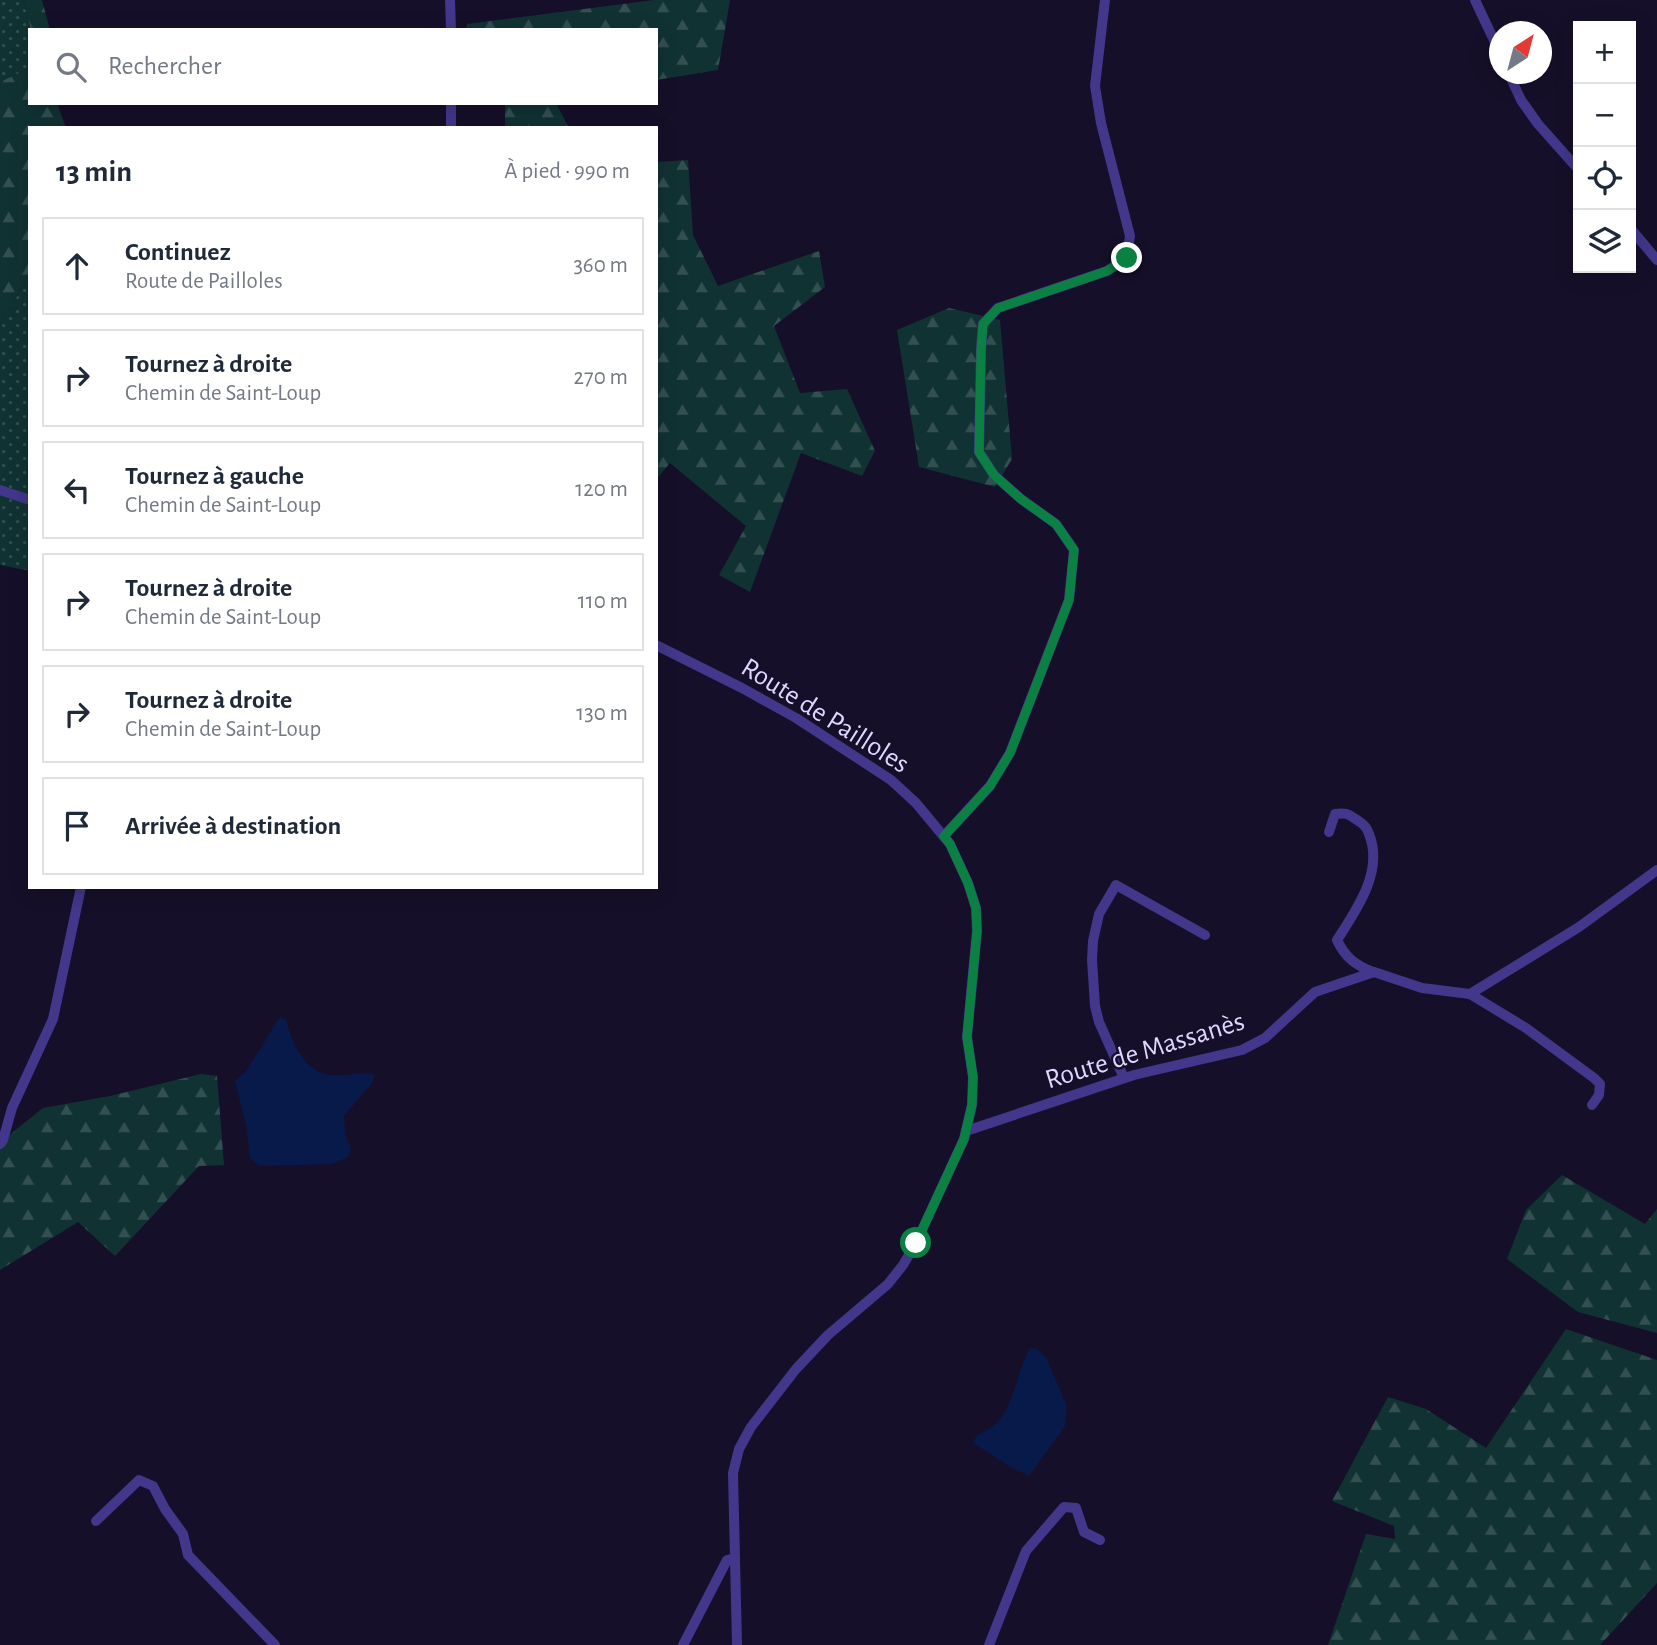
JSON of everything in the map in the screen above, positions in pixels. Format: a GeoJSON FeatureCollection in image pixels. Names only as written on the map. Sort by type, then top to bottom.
{"type":"FeatureCollection","features":[{"type":"Feature","properties":{"kind":"street"},"geometry":{"type":"LineString","coordinates":[[450,0],[450,28]]}},
{"type":"Feature","properties":{"kind":"street"},"geometry":{"type":"LineString","coordinates":[[944,836],[990,786],[1010,753],[1069,600],[1074,550],[1056,524],[994,475],[979,452],[981,350],[983,324],[998,308],[1107,271],[1127,258],[1130,236],[1101,123],[1095,86],[1105,0]]}},
{"type":"Feature","properties":{"kind":"street"},"geometry":{"type":"LineString","coordinates":[[1475,0],[1489,30]]}},
{"type":"Feature","properties":{"kind":"street"},"geometry":{"type":"LineString","coordinates":[[1514,84],[1532,116],[1573,163]]}},
{"type":"Feature","properties":{"kind":"street"},"geometry":{"type":"LineString","coordinates":[[451,105],[451,126]]}},
{"type":"Feature","properties":{"kind":"street"},"geometry":{"type":"LineString","coordinates":[[1636,235],[1657,260]]}},
{"type":"Feature","properties":{"kind":"street"},"geometry":{"type":"LineString","coordinates":[[0,490],[28,499]]}},
{"type":"Feature","properties":{"kind":"street","name":"Route de Pailloles"},"geometry":{"type":"LineString","coordinates":[[658,646],[796,718],[891,780],[916,803],[950,844],[976,908],[977,931],[967,1037],[973,1077],[972,1105],[964,1139],[916,1243],[903,1265],[888,1284],[828,1335],[796,1369],[751,1427],[739,1449],[733,1473],[737,1645]]}},
{"type":"Feature","properties":{"kind":"street"},"geometry":{"type":"LineString","coordinates":[[1329,832],[1335,814],[1345,813],[1366,825],[1374,847],[1371,874],[1357,908],[1337,940],[1343,954],[1363,968],[1422,988],[1470,994],[1526,1028],[1594,1078],[1600,1084],[1599,1095],[1592,1105]]}},
{"type":"Feature","properties":{"kind":"street"},"geometry":{"type":"LineString","coordinates":[[1470,994],[1579,927],[1657,870]]}},
{"type":"Feature","properties":{"kind":"street"},"geometry":{"type":"LineString","coordinates":[[1124,1078],[1099,1022],[1095,1006],[1093,941],[1100,914],[1116,885],[1205,935]]}},
{"type":"Feature","properties":{"kind":"street"},"geometry":{"type":"LineString","coordinates":[[0,1144],[12,1108],[53,1019],[81,889]]}},
{"type":"Feature","properties":{"kind":"street","name":"Route de Massanès"},"geometry":{"type":"LineString","coordinates":[[966,1131],[1124,1078],[1242,1051],[1265,1038],[1315,992],[1374,972]]}},
{"type":"Feature","properties":{"kind":"street"},"geometry":{"type":"LineString","coordinates":[[96,1521],[139,1480],[153,1486],[183,1534],[188,1555],[275,1645]]}},
{"type":"Feature","properties":{"kind":"street"},"geometry":{"type":"LineString","coordinates":[[989,1645],[1026,1551],[1065,1507],[1076,1508],[1084,1532],[1100,1541]]}},
{"type":"Feature","properties":{"kind":"street"},"geometry":{"type":"LineString","coordinates":[[683,1645],[727,1559],[734,1558]]}},
{"type":"Feature","properties":{"kind":"green space"},"geometry":{"type":"Polygon","coordinates":[[[0,0],[23,0],[30,28],[28,28],[28,69],[0,82],[0,0]]]}},
{"type":"Feature","properties":{"kind":"green space"},"geometry":{"type":"Polygon","coordinates":[[[23,0],[42,0],[49,28],[30,28],[23,0]]]}},
{"type":"Feature","properties":{"kind":"green space"},"geometry":{"type":"Polygon","coordinates":[[[654,0],[730,0],[718,70],[658,80],[658,28],[466,28],[467,24],[654,0]]]}},
{"type":"Feature","properties":{"kind":"green space"},"geometry":{"type":"Polygon","coordinates":[[[28,69],[28,105],[58,105],[65,126],[28,126],[28,278],[0,324],[0,82],[28,69]]]}},
{"type":"Feature","properties":{"kind":"green space"},"geometry":{"type":"Polygon","coordinates":[[[505,105],[557,105],[568,126],[505,126],[505,105]]]}},
{"type":"Feature","properties":{"kind":"green space"},"geometry":{"type":"Polygon","coordinates":[[[688,160],[693,235],[718,286],[819,251],[825,287],[774,326],[800,393],[847,389],[875,451],[862,476],[801,453],[750,592],[719,575],[746,526],[670,463],[658,478],[658,162],[688,160]]]}},
{"type":"Feature","properties":{"kind":"green space"},"geometry":{"type":"Polygon","coordinates":[[[28,278],[28,571],[0,565],[0,324],[28,278]]]}},
{"type":"Feature","properties":{"kind":"green space"},"geometry":{"type":"Polygon","coordinates":[[[949,308],[1000,320],[1012,459],[995,487],[919,467],[897,330],[949,308]]]}},
{"type":"Feature","properties":{"kind":"green space"},"geometry":{"type":"Polygon","coordinates":[[[201,1074],[217,1076],[224,1165],[199,1166],[115,1256],[78,1222],[0,1270],[0,1144],[3,1140],[43,1108],[110,1096],[201,1074]]]}},
{"type":"Feature","properties":{"kind":"green space"},"geometry":{"type":"Polygon","coordinates":[[[1562,1175],[1645,1224],[1657,1209],[1657,1333],[1578,1312],[1507,1259],[1526,1210],[1562,1175]]]}},
{"type":"Feature","properties":{"kind":"green space"},"geometry":{"type":"Polygon","coordinates":[[[1566,1329],[1657,1360],[1657,1583],[1600,1645],[1328,1645],[1366,1534],[1395,1539],[1394,1526],[1332,1501],[1388,1397],[1426,1409],[1486,1448],[1566,1329]]]}},
{"type":"Feature","properties":{"kind":"water"},"geometry":{"type":"Polygon","coordinates":[[[280,1017],[286,1019],[296,1047],[314,1069],[332,1075],[375,1075],[372,1083],[344,1116],[345,1134],[351,1149],[348,1157],[332,1164],[259,1166],[250,1158],[246,1125],[235,1081],[247,1070],[280,1017]]]}},
{"type":"Feature","properties":{"kind":"water"},"geometry":{"type":"Polygon","coordinates":[[[1030,1348],[1037,1349],[1046,1357],[1067,1406],[1065,1426],[1029,1476],[973,1443],[977,1435],[989,1429],[1006,1411],[1030,1348]]]}},
{"type":"Feature","properties":{"kind":"route"},"geometry":{"type":"LineString","coordinates":[[916,1243],[964,1139],[972,1105],[973,1077],[967,1037],[977,931],[976,908],[968,883],[944,836],[990,786],[1010,753],[1069,600],[1074,550],[1056,524],[994,475],[979,452],[983,324],[998,308],[1107,271],[1127,258]]}}]}
